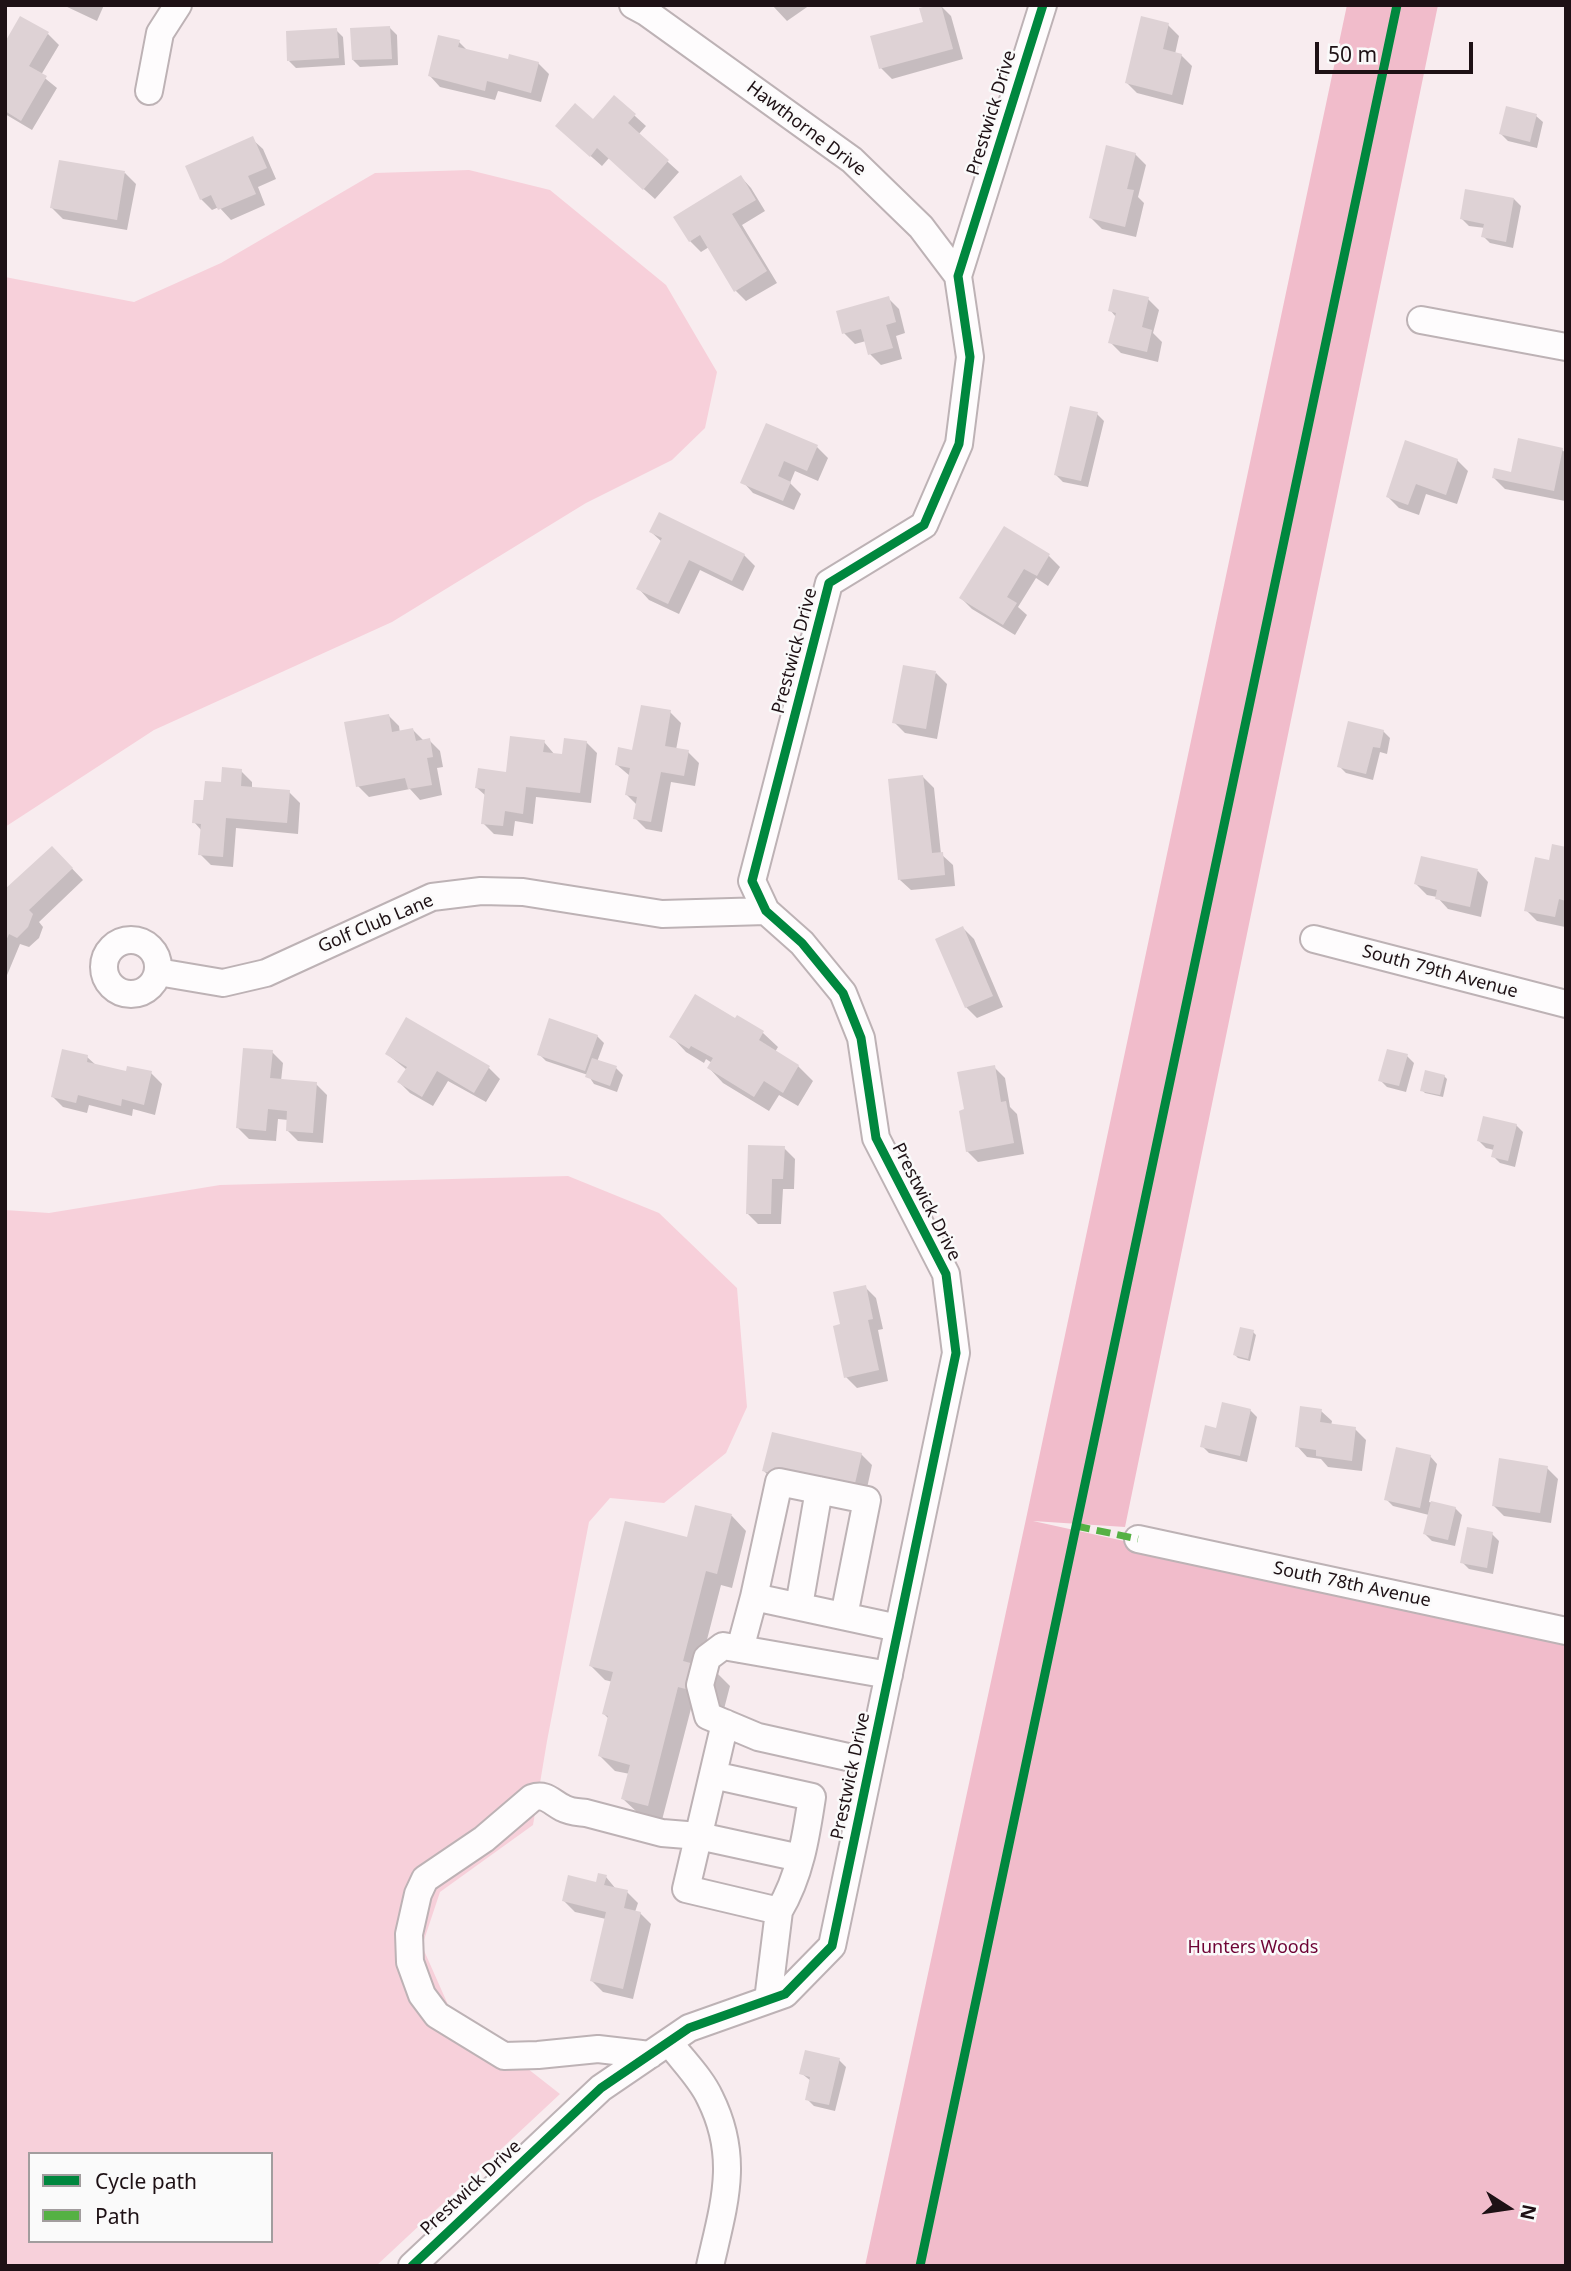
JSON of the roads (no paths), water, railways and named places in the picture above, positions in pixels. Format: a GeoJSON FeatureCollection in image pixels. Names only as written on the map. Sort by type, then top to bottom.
{"type":"FeatureCollection","features":[{"type":"Feature","properties":{"kind":"street"},"geometry":{"type":"LineString","coordinates":[[149,91],[160,33],[178,5]]}},
{"type":"Feature","properties":{"kind":"street","name":"Prestwick Drive"},"geometry":{"type":"LineString","coordinates":[[412,2266],[601,2088],[689,2028],[785,1994],[832,1947],[956,1353],[946,1274],[876,1138],[861,1038],[843,993],[802,943],[766,911],[752,881],[829,583],[924,525],[959,444],[970,357],[958,276],[1043,5]]}},
{"type":"Feature","properties":{"kind":"street","name":"Hawthorne Drive"},"geometry":{"type":"LineString","coordinates":[[642,7],[852,160],[921,228],[958,276]]}},
{"type":"Feature","properties":{"kind":"street"},"geometry":{"type":"LineString","coordinates":[[1421,320],[1566,347]]}},
{"type":"Feature","properties":{"kind":"street","name":"Golf Club Lane"},"geometry":{"type":"LineString","coordinates":[[158,972],[223,983],[267,972],[432,897],[481,891],[523,892],[662,914],[766,911]]}},
{"type":"Feature","properties":{"kind":"street","name":"South 79th Avenue"},"geometry":{"type":"LineString","coordinates":[[1314,939],[1566,1004]]}},
{"type":"Feature","properties":{"kind":"street"},"geometry":{"type":"LineString","coordinates":[[740,1649],[779,1482],[867,1500],[844,1616]]}},
{"type":"Feature","properties":{"kind":"street"},"geometry":{"type":"LineString","coordinates":[[799,1606],[819,1490]]}},
{"type":"Feature","properties":{"kind":"street","name":"South 78th Avenue"},"geometry":{"type":"LineString","coordinates":[[1138,1539],[1566,1631]]}},
{"type":"Feature","properties":{"kind":"street"},"geometry":{"type":"LineString","coordinates":[[754,1597],[898,1628]]}},
{"type":"Feature","properties":{"kind":"street"},"geometry":{"type":"LineString","coordinates":[[870,1762],[758,1737],[708,1716],[701,1685],[707,1658],[723,1646],[888,1675]]}},
{"type":"Feature","properties":{"kind":"street"},"geometry":{"type":"LineString","coordinates":[[725,1723],[686,1889],[779,1911]]}},
{"type":"Feature","properties":{"kind":"street"},"geometry":{"type":"LineString","coordinates":[[713,1775],[812,1797],[793,1888],[779,1911],[768,2000]]}},
{"type":"Feature","properties":{"kind":"street"},"geometry":{"type":"LineString","coordinates":[[710,2266],[729,2170],[725,2133],[709,2096],[659,2048],[598,2049],[504,2056],[437,2015],[422,1995],[410,1962],[409,1934],[418,1895],[425,1879],[484,1839],[532,1798],[539,1796],[546,1797],[564,1809],[662,1833],[699,1836],[800,1858]]}},
{"type":"Feature","properties":{"kind":"park label","name":"Hunters Woods"},"geometry":{"type":"Point","coordinates":[1253,1948]}}]}
